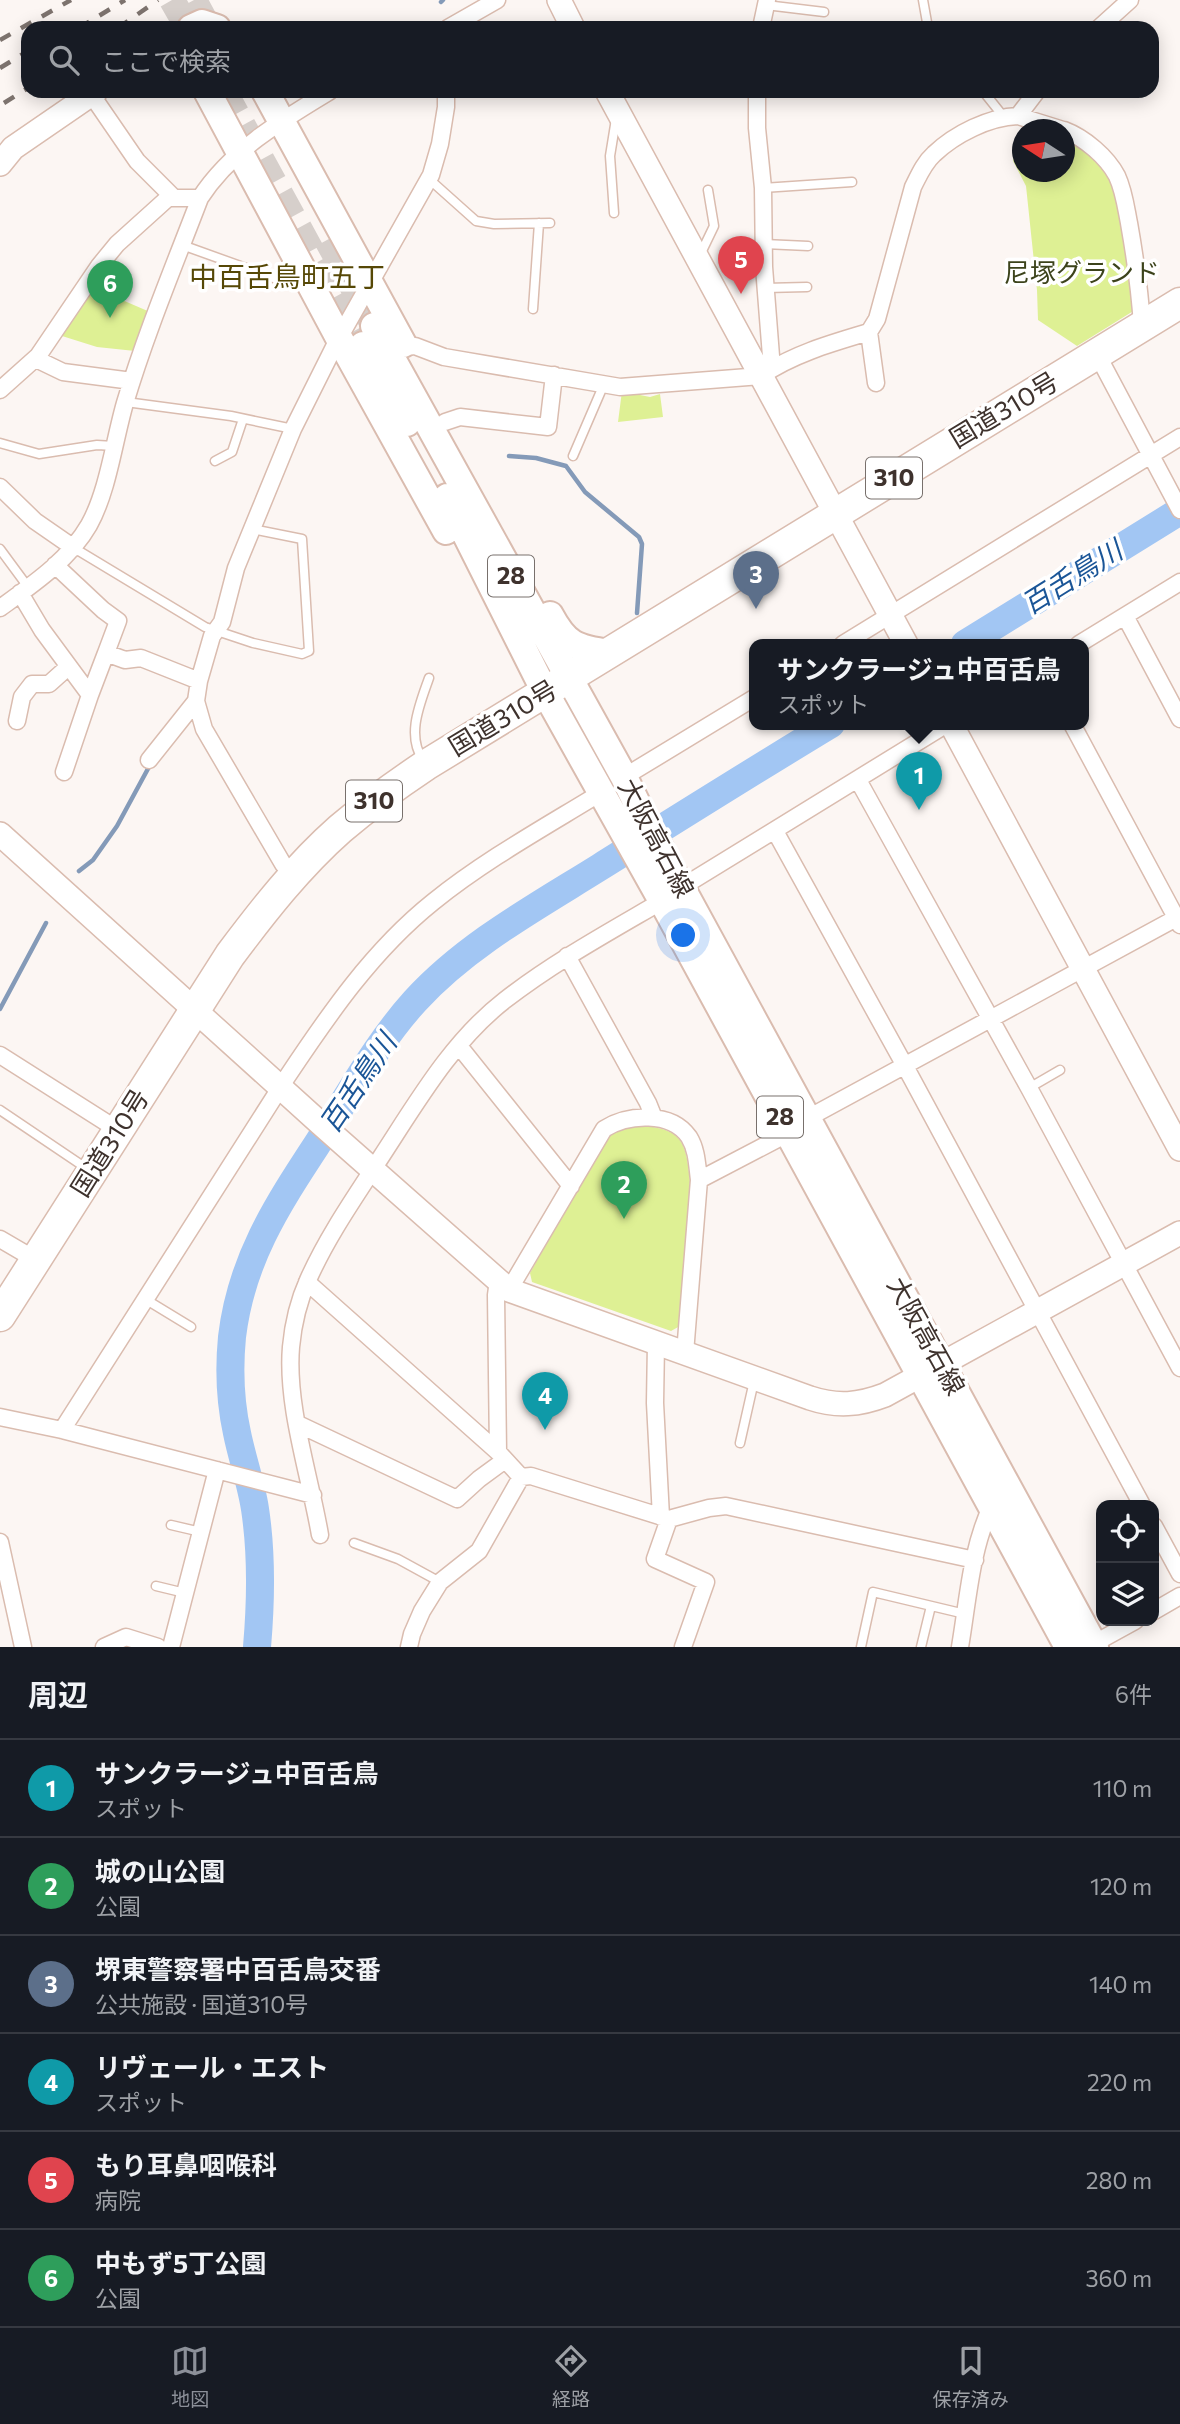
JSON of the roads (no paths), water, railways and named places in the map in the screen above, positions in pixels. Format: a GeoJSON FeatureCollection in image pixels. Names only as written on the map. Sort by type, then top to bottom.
{"type":"FeatureCollection","features":[{"type":"Feature","properties":{"kind":"highway","name":"国道310号"},"geometry":{"type":"LineString","coordinates":[[0,1316],[194,1010],[259,916],[337,831],[426,765],[1180,303]]}},
{"type":"Feature","properties":{"kind":"main road"},"geometry":{"type":"LineString","coordinates":[[211,98],[308,280],[359,336]]}},
{"type":"Feature","properties":{"kind":"main road"},"geometry":{"type":"LineString","coordinates":[[269,98],[557,629],[568,642],[609,653]]}},
{"type":"Feature","properties":{"kind":"main road","name":"大阪高石線"},"geometry":{"type":"LineString","coordinates":[[359,336],[480,591],[523,650],[557,685],[602,792],[643,842],[930,1369],[1085,1646]]}},
{"type":"Feature","properties":{"kind":"main road","name":"大阪高石線"},"geometry":{"type":"LineString","coordinates":[[359,336],[557,685],[624,777],[643,842]]}},
{"type":"Feature","properties":{"kind":"main road","name":"大阪高石線"},"geometry":{"type":"LineString","coordinates":[[930,1369],[992,1506],[1085,1646]]}},
{"type":"Feature","properties":{"kind":"street"},"geometry":{"type":"LineString","coordinates":[[460,21],[497,0]]}},
{"type":"Feature","properties":{"kind":"street"},"geometry":{"type":"LineString","coordinates":[[559,0],[570,21]]}},
{"type":"Feature","properties":{"kind":"street"},"geometry":{"type":"LineString","coordinates":[[1107,21],[1130,0]]}},
{"type":"Feature","properties":{"kind":"street"},"geometry":{"type":"LineString","coordinates":[[762,21],[766,2]]}},
{"type":"Feature","properties":{"kind":"street"},"geometry":{"type":"LineString","coordinates":[[0,164],[13,148],[86,98]]}},
{"type":"Feature","properties":{"kind":"street"},"geometry":{"type":"LineString","coordinates":[[96,98],[137,161],[173,197]]}},
{"type":"Feature","properties":{"kind":"street"},"geometry":{"type":"LineString","coordinates":[[0,608],[74,548],[90,524],[101,495],[125,402],[200,198],[214,177],[239,153],[319,98]]}},
{"type":"Feature","properties":{"kind":"street"},"geometry":{"type":"LineString","coordinates":[[296,874],[283,864],[204,729],[196,701],[199,681],[212,636],[222,622],[236,568],[293,429],[359,336],[370,282],[429,179],[440,144],[446,98]]}},
{"type":"Feature","properties":{"kind":"street"},"geometry":{"type":"LineString","coordinates":[[611,98],[698,259],[766,372],[836,513],[903,639]]}},
{"type":"Feature","properties":{"kind":"street"},"geometry":{"type":"LineString","coordinates":[[757,98],[763,188],[766,372]]}},
{"type":"Feature","properties":{"kind":"street"},"geometry":{"type":"LineString","coordinates":[[876,383],[869,332],[881,308],[913,187],[922,168],[934,154],[951,142],[974,128],[1011,116],[1030,98]]}},
{"type":"Feature","properties":{"kind":"street"},"geometry":{"type":"LineString","coordinates":[[1011,116],[1022,119]]}},
{"type":"Feature","properties":{"kind":"street"},"geometry":{"type":"LineString","coordinates":[[1075,137],[1108,162],[1124,194],[1142,326]]}},
{"type":"Feature","properties":{"kind":"street"},"geometry":{"type":"LineString","coordinates":[[0,390],[36,359],[99,266],[147,215],[168,198],[200,198]]}},
{"type":"Feature","properties":{"kind":"street"},"geometry":{"type":"LineString","coordinates":[[405,347],[415,346],[444,357],[620,387],[657,386],[766,372],[819,347],[869,332]]}},
{"type":"Feature","properties":{"kind":"street"},"geometry":{"type":"LineString","coordinates":[[1097,354],[1178,507]]}},
{"type":"Feature","properties":{"kind":"street"},"geometry":{"type":"LineString","coordinates":[[36,359],[63,372],[132,382]]}},
{"type":"Feature","properties":{"kind":"street"},"geometry":{"type":"LineString","coordinates":[[446,422],[460,417],[548,427],[554,375]]}},
{"type":"Feature","properties":{"kind":"street"},"geometry":{"type":"LineString","coordinates":[[851,639],[1180,437]]}},
{"type":"Feature","properties":{"kind":"street"},"geometry":{"type":"LineString","coordinates":[[0,487],[35,522],[74,548]]}},
{"type":"Feature","properties":{"kind":"street"},"geometry":{"type":"LineString","coordinates":[[55,565],[118,621],[64,772]]}},
{"type":"Feature","properties":{"kind":"street"},"geometry":{"type":"LineString","coordinates":[[1087,639],[1180,582]]}},
{"type":"Feature","properties":{"kind":"street"},"geometry":{"type":"LineString","coordinates":[[24,590],[68,667],[90,695]]}},
{"type":"Feature","properties":{"kind":"street"},"geometry":{"type":"LineString","coordinates":[[1125,616],[1180,719]]}},
{"type":"Feature","properties":{"kind":"street"},"geometry":{"type":"LineString","coordinates":[[106,653],[125,660],[141,658],[199,681]]}},
{"type":"Feature","properties":{"kind":"street"},"geometry":{"type":"LineString","coordinates":[[17,721],[22,697],[32,684],[49,684],[68,667]]}},
{"type":"Feature","properties":{"kind":"street"},"geometry":{"type":"LineString","coordinates":[[149,761],[196,701]]}},
{"type":"Feature","properties":{"kind":"street"},"geometry":{"type":"LineString","coordinates":[[624,777],[749,701]]}},
{"type":"Feature","properties":{"kind":"street"},"geometry":{"type":"LineString","coordinates":[[320,1535],[291,1379],[291,1347],[295,1321],[307,1282],[323,1250],[416,1103],[459,1046],[504,1001],[567,956],[939,730]]}},
{"type":"Feature","properties":{"kind":"street"},"geometry":{"type":"LineString","coordinates":[[952,730],[1180,1149]]}},
{"type":"Feature","properties":{"kind":"street"},"geometry":{"type":"LineString","coordinates":[[699,1180],[991,1019],[1179,920],[1076,730]]}},
{"type":"Feature","properties":{"kind":"street"},"geometry":{"type":"LineString","coordinates":[[858,780],[1029,1087],[1180,1367]]}},
{"type":"Feature","properties":{"kind":"street"},"geometry":{"type":"LineString","coordinates":[[62,1430],[280,1087],[325,1020],[373,959],[431,903],[480,867],[602,792]]}},
{"type":"Feature","properties":{"kind":"street"},"geometry":{"type":"LineString","coordinates":[[775,831],[1139,1500]]}},
{"type":"Feature","properties":{"kind":"street"},"geometry":{"type":"LineString","coordinates":[[0,834],[504,1285],[656,1343],[823,1402],[846,1405],[885,1395],[1180,1233]]}},
{"type":"Feature","properties":{"kind":"street"},"geometry":{"type":"LineString","coordinates":[[567,956],[654,1118]]}},
{"type":"Feature","properties":{"kind":"street"},"geometry":{"type":"LineString","coordinates":[[459,1046],[570,1186]]}},
{"type":"Feature","properties":{"kind":"street"},"geometry":{"type":"LineString","coordinates":[[0,1055],[118,1130]]}},
{"type":"Feature","properties":{"kind":"street"},"geometry":{"type":"LineString","coordinates":[[298,1424],[457,1499],[502,1456],[496,1295],[570,1186],[604,1129],[625,1119],[654,1118],[669,1122],[680,1128],[689,1138],[696,1154],[699,1180],[685,1353]]}},
{"type":"Feature","properties":{"kind":"street"},"geometry":{"type":"LineString","coordinates":[[0,1239],[36,1260]]}},
{"type":"Feature","properties":{"kind":"street"},"geometry":{"type":"LineString","coordinates":[[307,1282],[502,1456],[521,1477]]}},
{"type":"Feature","properties":{"kind":"street"},"geometry":{"type":"LineString","coordinates":[[656,1343],[655,1403],[665,1518],[655,1559],[706,1582],[683,1647]]}},
{"type":"Feature","properties":{"kind":"street"},"geometry":{"type":"LineString","coordinates":[[0,1417],[62,1430],[313,1495]]}},
{"type":"Feature","properties":{"kind":"street"},"geometry":{"type":"LineString","coordinates":[[171,1647],[217,1470]]}},
{"type":"Feature","properties":{"kind":"street"},"geometry":{"type":"LineString","coordinates":[[521,1477],[531,1476],[665,1518],[726,1506],[975,1560]]}},
{"type":"Feature","properties":{"kind":"street"},"geometry":{"type":"LineString","coordinates":[[409,1647],[422,1611],[440,1582],[479,1551],[521,1477]]}},
{"type":"Feature","properties":{"kind":"street"},"geometry":{"type":"LineString","coordinates":[[960,1647],[975,1560],[984,1523],[992,1506]]}},
{"type":"Feature","properties":{"kind":"street"},"geometry":{"type":"LineString","coordinates":[[1159,1535],[1180,1574]]}},
{"type":"Feature","properties":{"kind":"street"},"geometry":{"type":"LineString","coordinates":[[0,1542],[23,1647]]}},
{"type":"Feature","properties":{"kind":"street"},"geometry":{"type":"LineString","coordinates":[[1159,1608],[1180,1596]]}},
{"type":"Feature","properties":{"kind":"street"},"geometry":{"type":"LineString","coordinates":[[1085,1646],[1125,1626]]}},
{"type":"Feature","properties":{"kind":"street"},"geometry":{"type":"LineString","coordinates":[[104,1647],[126,1637],[158,1647]]}},
{"type":"Feature","properties":{"kind":"lane"},"geometry":{"type":"LineString","coordinates":[[923,0],[927,21]]}},
{"type":"Feature","properties":{"kind":"lane"},"geometry":{"type":"LineString","coordinates":[[766,2],[824,12]]}},
{"type":"Feature","properties":{"kind":"lane"},"geometry":{"type":"LineString","coordinates":[[991,98],[1011,116]]}},
{"type":"Feature","properties":{"kind":"lane"},"geometry":{"type":"LineString","coordinates":[[614,213],[610,156],[614,123],[619,113]]}},
{"type":"Feature","properties":{"kind":"lane"},"geometry":{"type":"LineString","coordinates":[[429,179],[476,221],[494,224],[550,223]]}},
{"type":"Feature","properties":{"kind":"lane"},"geometry":{"type":"LineString","coordinates":[[763,188],[852,182]]}},
{"type":"Feature","properties":{"kind":"lane"},"geometry":{"type":"LineString","coordinates":[[698,259],[714,226],[708,190]]}},
{"type":"Feature","properties":{"kind":"lane"},"geometry":{"type":"LineString","coordinates":[[533,309],[538,223]]}},
{"type":"Feature","properties":{"kind":"lane"},"geometry":{"type":"LineString","coordinates":[[764,244],[808,247]]}},
{"type":"Feature","properties":{"kind":"lane"},"geometry":{"type":"LineString","coordinates":[[182,246],[296,286],[308,280]]}},
{"type":"Feature","properties":{"kind":"lane"},"geometry":{"type":"LineString","coordinates":[[765,288],[807,287]]}},
{"type":"Feature","properties":{"kind":"lane"},"geometry":{"type":"LineString","coordinates":[[573,456],[604,384]]}},
{"type":"Feature","properties":{"kind":"lane"},"geometry":{"type":"LineString","coordinates":[[125,402],[293,429]]}},
{"type":"Feature","properties":{"kind":"lane"},"geometry":{"type":"LineString","coordinates":[[215,461],[232,452],[243,419]]}},
{"type":"Feature","properties":{"kind":"lane"},"geometry":{"type":"LineString","coordinates":[[0,443],[38,454],[97,445],[114,446]]}},
{"type":"Feature","properties":{"kind":"lane"},"geometry":{"type":"LineString","coordinates":[[74,548],[216,631],[302,654],[309,650],[302,539],[252,529]]}},
{"type":"Feature","properties":{"kind":"lane"},"geometry":{"type":"LineString","coordinates":[[0,549],[24,590]]}},
{"type":"Feature","properties":{"kind":"lane"},"geometry":{"type":"LineString","coordinates":[[426,765],[417,752],[415,740],[416,720],[429,678]]}},
{"type":"Feature","properties":{"kind":"lane"},"geometry":{"type":"LineString","coordinates":[[1029,1087],[1060,1070]]}},
{"type":"Feature","properties":{"kind":"lane"},"geometry":{"type":"LineString","coordinates":[[0,1110],[92,1171]]}},
{"type":"Feature","properties":{"kind":"lane"},"geometry":{"type":"LineString","coordinates":[[145,1299],[191,1328]]}},
{"type":"Feature","properties":{"kind":"lane"},"geometry":{"type":"LineString","coordinates":[[740,1443],[755,1378]]}},
{"type":"Feature","properties":{"kind":"lane"},"geometry":{"type":"LineString","coordinates":[[171,1525],[201,1532]]}},
{"type":"Feature","properties":{"kind":"lane"},"geometry":{"type":"LineString","coordinates":[[354,1543],[398,1559],[440,1582]]}},
{"type":"Feature","properties":{"kind":"lane"},"geometry":{"type":"LineString","coordinates":[[156,1586],[185,1593]]}},
{"type":"Feature","properties":{"kind":"lane"},"geometry":{"type":"LineString","coordinates":[[861,1647],[873,1592],[965,1614]]}},
{"type":"Feature","properties":{"kind":"lane"},"geometry":{"type":"LineString","coordinates":[[921,1647],[931,1606]]}},
{"type":"Feature","properties":{"kind":"waterway"},"geometry":{"type":"LineString","coordinates":[[509,456],[536,458],[566,466],[585,492],[639,537],[642,544],[637,613]]}},
{"type":"Feature","properties":{"kind":"waterway","name":"百舌鳥川"},"geometry":{"type":"LineString","coordinates":[[973,639],[1180,511]]}},
{"type":"Feature","properties":{"kind":"waterway","name":"百舌鳥川"},"geometry":{"type":"LineString","coordinates":[[257,1647],[259,1544],[253,1499],[233,1409],[231,1349],[243,1284],[262,1236],[287,1191],[388,1035],[415,1001],[456,962],[527,912],[821,730]]}},
{"type":"Feature","properties":{"kind":"waterway"},"geometry":{"type":"LineString","coordinates":[[79,871],[93,860],[117,826],[150,765]]}},
{"type":"Feature","properties":{"kind":"waterway"},"geometry":{"type":"LineString","coordinates":[[0,1009],[46,923]]}},
{"type":"Feature","properties":{"kind":"tunnel"},"geometry":{"type":"LineString","coordinates":[[172,0],[184,21]]}},
{"type":"Feature","properties":{"kind":"tunnel"},"geometry":{"type":"LineString","coordinates":[[194,0],[205,21]]}},
{"type":"Feature","properties":{"kind":"tunnel"},"geometry":{"type":"LineString","coordinates":[[228,98],[363,345]]}},
{"type":"Feature","properties":{"kind":"tunnel"},"geometry":{"type":"LineString","coordinates":[[327,240],[374,326]]}},
{"type":"Feature","properties":{"kind":"railway"},"geometry":{"type":"LineString","coordinates":[[34,21],[71,0]]}},
{"type":"Feature","properties":{"kind":"railway"},"geometry":{"type":"LineString","coordinates":[[90,21],[125,0]]}},
{"type":"Feature","properties":{"kind":"railway"},"geometry":{"type":"LineString","coordinates":[[128,21],[158,0]]}},
{"type":"Feature","properties":{"kind":"railway"},"geometry":{"type":"LineString","coordinates":[[0,40],[21,28]]}},
{"type":"Feature","properties":{"kind":"railway"},"geometry":{"type":"LineString","coordinates":[[0,68],[21,55]]}},
{"type":"Feature","properties":{"kind":"railway"},"geometry":{"type":"LineString","coordinates":[[4,103],[21,92]]}},
{"type":"Feature","properties":{"kind":"place","name":"もり耳鼻咽喉科"},"geometry":{"type":"Point","coordinates":[741,294]}},
{"type":"Feature","properties":{"kind":"place","name":"中もず5丁公園"},"geometry":{"type":"Point","coordinates":[110,318]}},
{"type":"Feature","properties":{"kind":"place","name":"堺東警察署中百舌鳥交番"},"geometry":{"type":"Point","coordinates":[756,609]}},
{"type":"Feature","properties":{"kind":"place","name":"サンクラージュ中百舌鳥"},"geometry":{"type":"Point","coordinates":[919,810]}},
{"type":"Feature","properties":{"kind":"place","name":"城の山公園"},"geometry":{"type":"Point","coordinates":[624,1219]}},
{"type":"Feature","properties":{"kind":"place","name":"リヴェール・エスト"},"geometry":{"type":"Point","coordinates":[545,1430]}},
{"type":"Feature","properties":{"kind":"district","name":"中百舌鳥町五丁"},"geometry":{"type":"Point","coordinates":[287,277]}},
{"type":"Feature","properties":{"kind":"park label","name":"尼塚グランド"},"geometry":{"type":"Point","coordinates":[1082,273]}}]}
